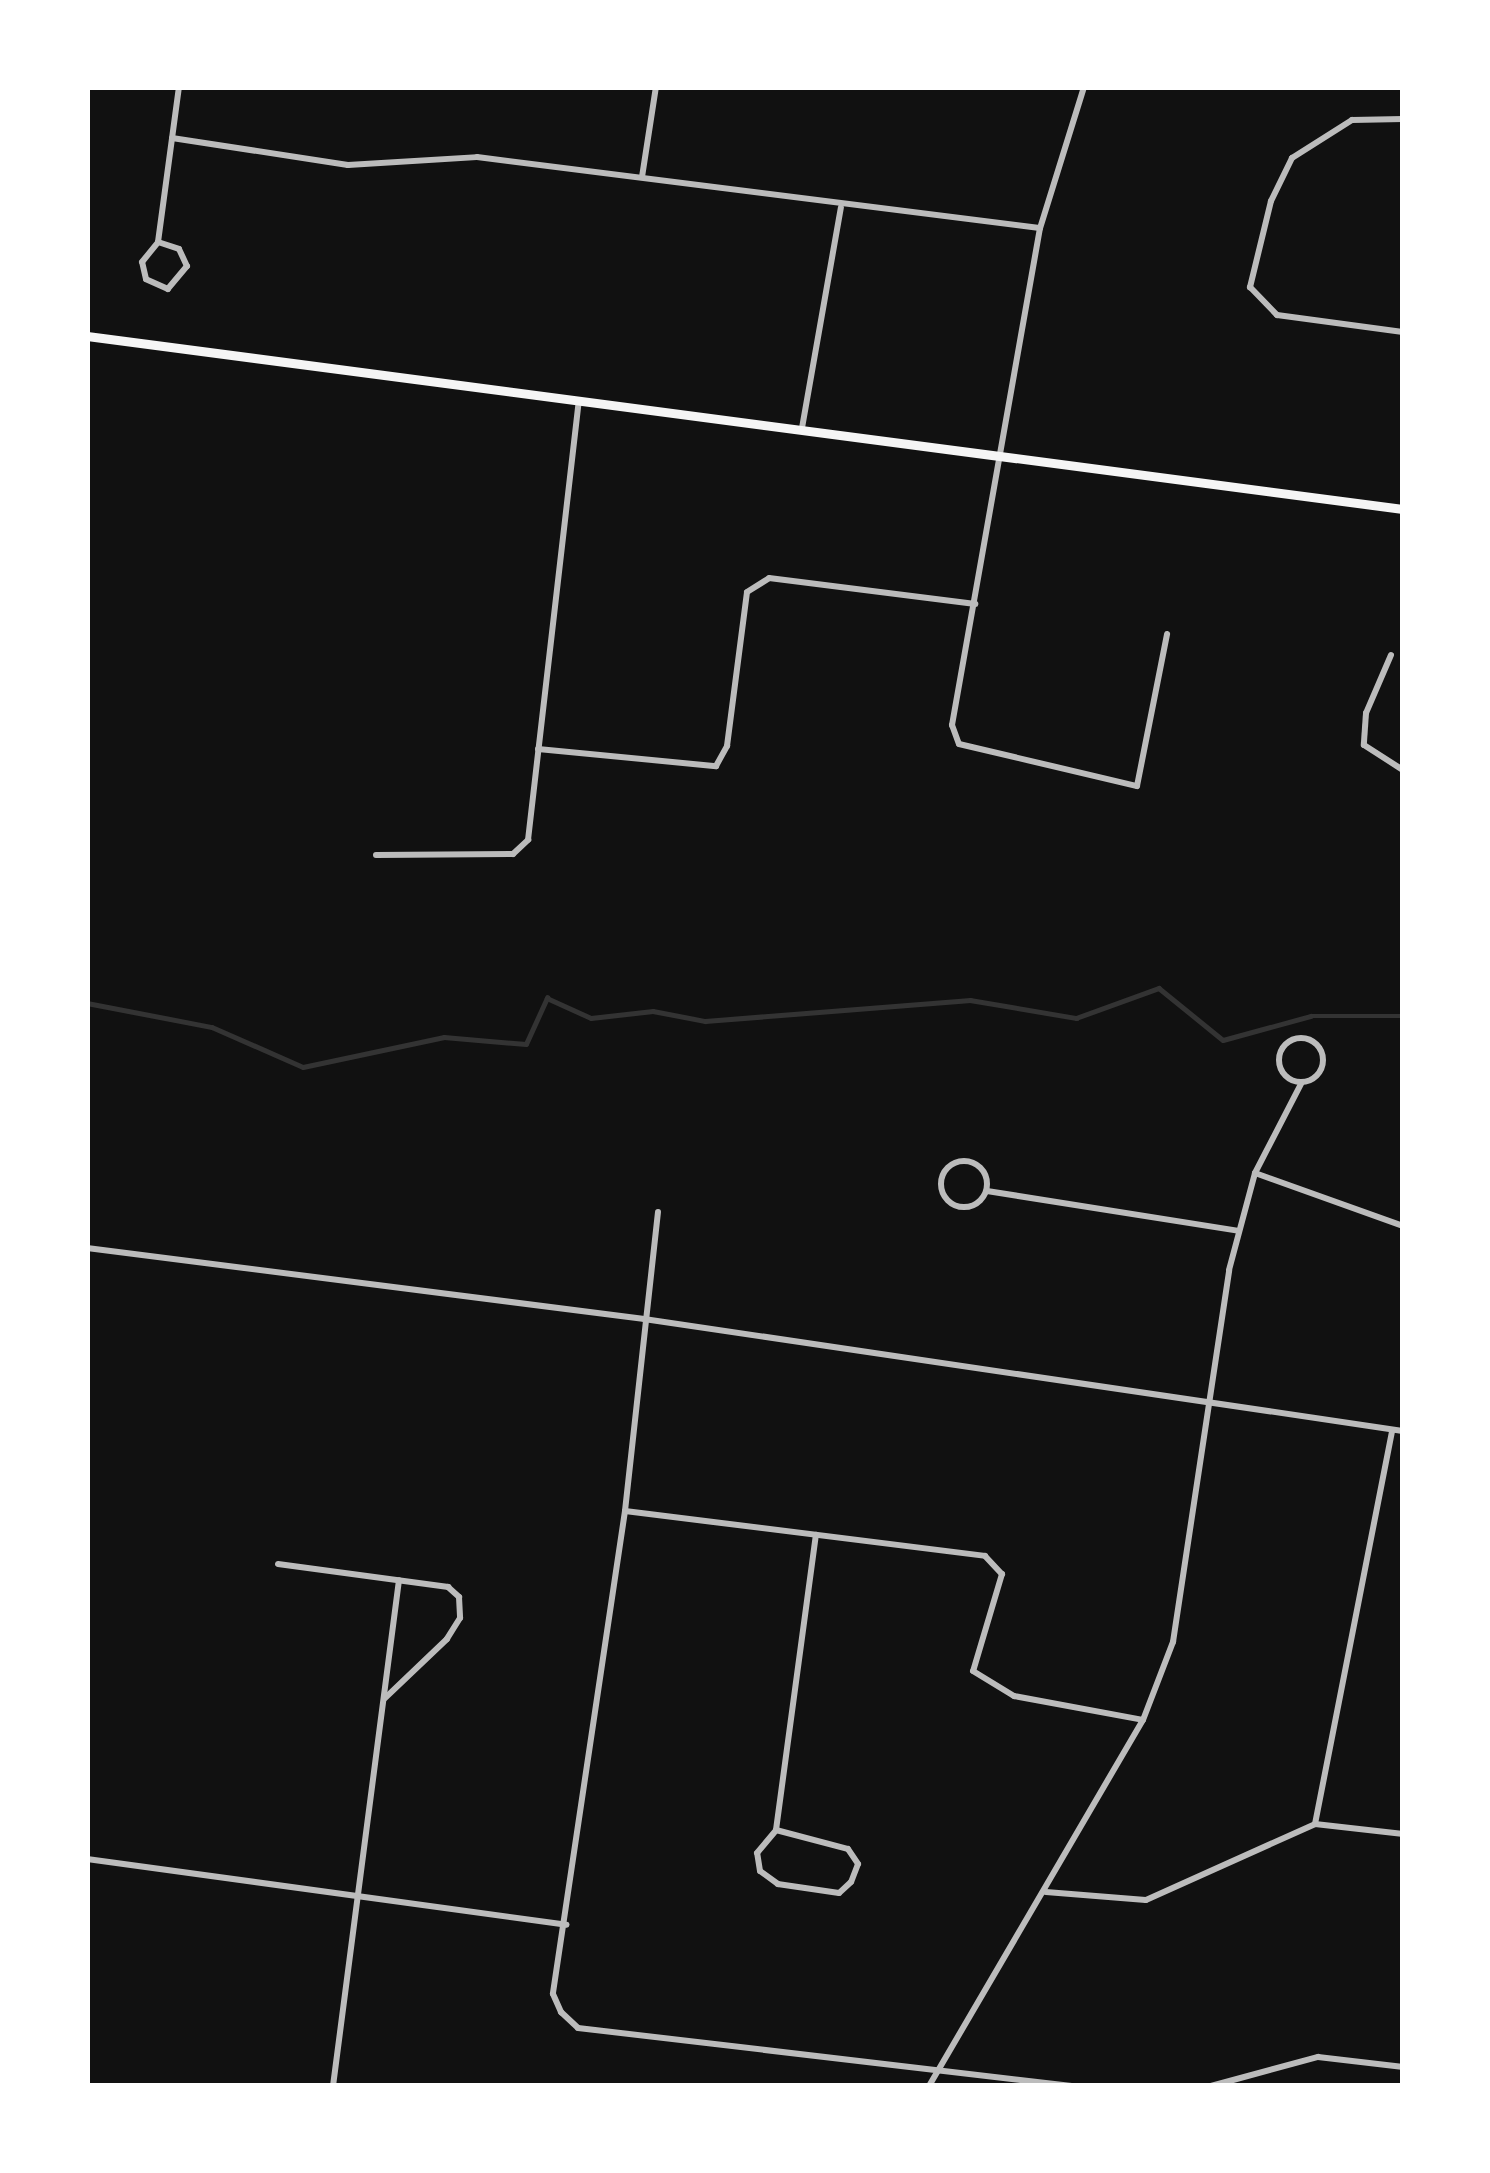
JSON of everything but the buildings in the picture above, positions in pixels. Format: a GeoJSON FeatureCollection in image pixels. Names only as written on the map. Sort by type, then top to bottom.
{"type":"FeatureCollection","features":[{"type":"Feature","properties":{"kind":"main road"},"geometry":{"type":"LineString","coordinates":[[87,336],[1403,508]]}},
{"type":"Feature","properties":{"kind":"street"},"geometry":{"type":"LineString","coordinates":[[158,242],[179,249],[187,266],[168,289],[142,272],[158,242],[178,87]]}},
{"type":"Feature","properties":{"kind":"street"},"geometry":{"type":"LineString","coordinates":[[642,177],[656,87]]}},
{"type":"Feature","properties":{"kind":"street"},"geometry":{"type":"LineString","coordinates":[[1084,87],[1040,228],[952,725],[959,744],[1105,783],[1138,786],[1167,634]]}},
{"type":"Feature","properties":{"kind":"street"},"geometry":{"type":"LineString","coordinates":[[1403,118],[1352,120],[1292,158],[1271,201],[1250,287],[1277,315],[1403,332]]}},
{"type":"Feature","properties":{"kind":"street"},"geometry":{"type":"LineString","coordinates":[[172,138],[348,165],[477,158],[841,207],[1040,228]]}},
{"type":"Feature","properties":{"kind":"street"},"geometry":{"type":"LineString","coordinates":[[801,432],[841,207]]}},
{"type":"Feature","properties":{"kind":"street"},"geometry":{"type":"LineString","coordinates":[[376,855],[518,852],[528,840],[579,403]]}},
{"type":"Feature","properties":{"kind":"street"},"geometry":{"type":"LineString","coordinates":[[538,748],[716,766],[727,746],[747,592],[769,578],[975,604]]}},
{"type":"Feature","properties":{"kind":"street"},"geometry":{"type":"LineString","coordinates":[[1391,656],[1366,713],[1364,745],[1403,770]]}},
{"type":"Feature","properties":{"kind":"street"},"geometry":{"type":"LineString","coordinates":[[929,2086],[1144,1720],[1173,1642],[1239,1231],[1255,1173],[1302,1082],[1315,1077],[1323,1058],[1318,1046],[1298,1039],[1285,1046],[1280,1066],[1302,1082]]}},
{"type":"Feature","properties":{"kind":"street"},"geometry":{"type":"LineString","coordinates":[[971,1161],[985,1173],[987,1191],[975,1205],[957,1207],[943,1195],[941,1177],[953,1163],[971,1161]]}},
{"type":"Feature","properties":{"kind":"street"},"geometry":{"type":"LineString","coordinates":[[1255,1173],[1403,1226]]}},
{"type":"Feature","properties":{"kind":"street"},"geometry":{"type":"LineString","coordinates":[[987,1191],[1239,1231]]}},
{"type":"Feature","properties":{"kind":"street"},"geometry":{"type":"LineString","coordinates":[[658,1212],[625,1511],[553,1994],[578,2028],[1072,2086]]}},
{"type":"Feature","properties":{"kind":"street"},"geometry":{"type":"LineString","coordinates":[[87,1248],[644,1319],[1403,1431]]}},
{"type":"Feature","properties":{"kind":"street"},"geometry":{"type":"LineString","coordinates":[[1315,1824],[1392,1430]]}},
{"type":"Feature","properties":{"kind":"street"},"geometry":{"type":"LineString","coordinates":[[625,1511],[985,1556],[1002,1574],[974,1671],[1014,1696],[1144,1720]]}},
{"type":"Feature","properties":{"kind":"street"},"geometry":{"type":"LineString","coordinates":[[776,1830],[848,1849],[858,1864],[851,1882],[839,1893],[778,1885],[760,1871],[757,1852],[776,1830],[816,1535]]}},
{"type":"Feature","properties":{"kind":"street"},"geometry":{"type":"LineString","coordinates":[[278,1564],[448,1587],[459,1597],[460,1618],[383,1701]]}},
{"type":"Feature","properties":{"kind":"street"},"geometry":{"type":"LineString","coordinates":[[333,2086],[400,1580]]}},
{"type":"Feature","properties":{"kind":"street"},"geometry":{"type":"LineString","coordinates":[[1046,1892],[1146,1900],[1315,1824],[1403,1834]]}},
{"type":"Feature","properties":{"kind":"street"},"geometry":{"type":"LineString","coordinates":[[87,1859],[566,1925]]}},
{"type":"Feature","properties":{"kind":"street"},"geometry":{"type":"LineString","coordinates":[[1210,2086],[1318,2056],[1403,2067]]}},
{"type":"Feature","properties":{"kind":"waterway"},"geometry":{"type":"LineString","coordinates":[[87,1003],[212,1027],[303,1067],[444,1037],[526,1044],[547,998],[591,1018],[653,1011],[705,1021],[970,1000],[1076,1018],[1159,988],[1223,1040],[1311,1016],[1403,1016]]}}]}
